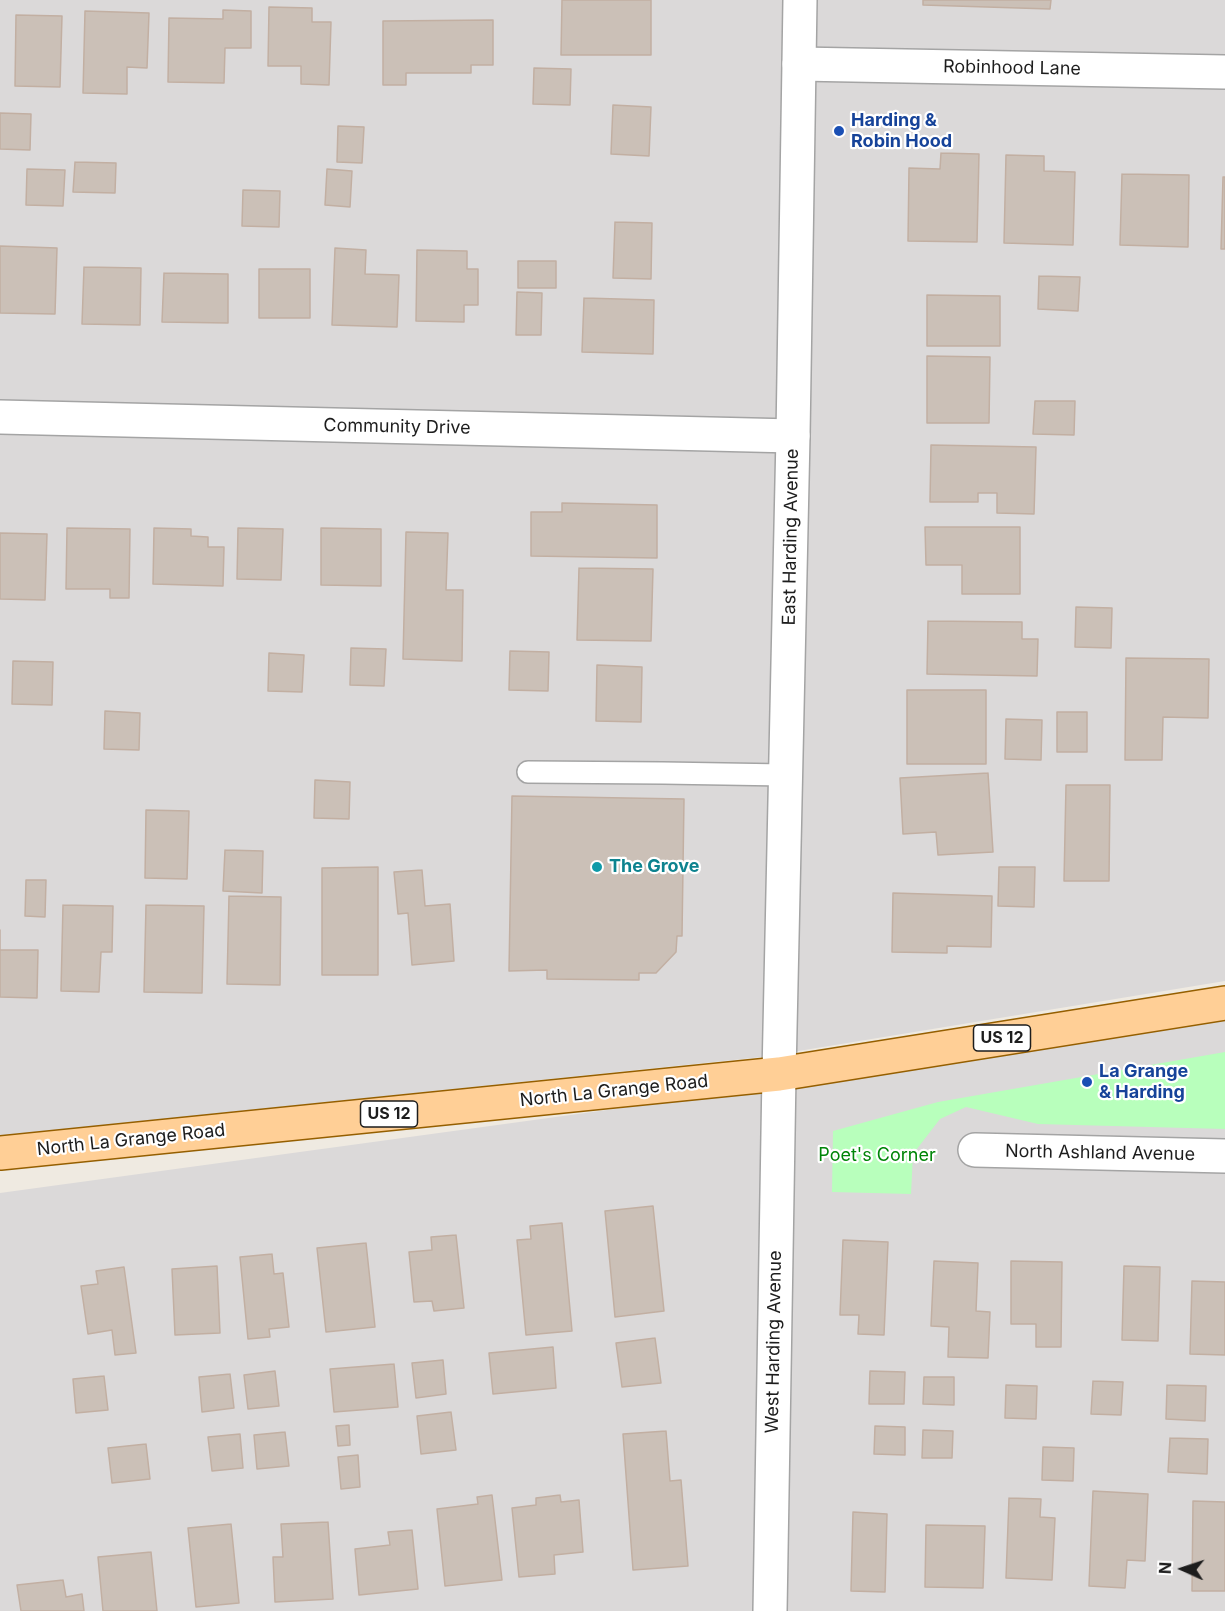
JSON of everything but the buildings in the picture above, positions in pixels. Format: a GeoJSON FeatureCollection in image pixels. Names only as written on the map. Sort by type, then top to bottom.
{"type":"FeatureCollection","features":[{"type":"Feature","properties":{"kind":"main road","name":"North La Grange Road"},"geometry":{"type":"LineString","coordinates":[[0,1153],[779,1074],[1225,1003]]}},
{"type":"Feature","properties":{"kind":"street","name":"East Harding Avenue"},"geometry":{"type":"LineString","coordinates":[[779,1074],[800,0]]}},
{"type":"Feature","properties":{"kind":"street","name":"Robinhood Lane"},"geometry":{"type":"LineString","coordinates":[[799,64],[1225,72]]}},
{"type":"Feature","properties":{"kind":"street","name":"Community Drive"},"geometry":{"type":"LineString","coordinates":[[0,417],[793,436]]}},
{"type":"Feature","properties":{"kind":"street","name":"West Harding Avenue"},"geometry":{"type":"LineString","coordinates":[[770,1611],[779,1074]]}},
{"type":"Feature","properties":{"kind":"street","name":"North Ashland Avenue"},"geometry":{"type":"LineString","coordinates":[[975,1150],[1225,1156]]}},
{"type":"Feature","properties":{"kind":"lane"},"geometry":{"type":"LineString","coordinates":[[528,772],[785,775]]}},
{"type":"Feature","properties":{"kind":"shaded area"},"geometry":{"type":"Polygon","coordinates":[[[0,0],[1225,0],[1225,981],[762,1057],[0,1136],[0,0]]]}},
{"type":"Feature","properties":{"kind":"shaded area"},"geometry":{"type":"Polygon","coordinates":[[[1225,1011],[1225,1611],[0,1611],[0,1193],[768,1088],[1225,1011]]]}},
{"type":"Feature","properties":{"kind":"green space","name":"Poet's Corner"},"geometry":{"type":"Polygon","coordinates":[[[1225,1052],[1225,1129],[1038,1124],[966,1107],[940,1119],[913,1154],[911,1194],[832,1192],[833,1131],[938,1102],[1225,1052]]]}},
{"type":"Feature","properties":{"kind":"place","name":"Harding & Robin Hood"},"geometry":{"type":"Point","coordinates":[839,131]}},
{"type":"Feature","properties":{"kind":"place","name":"The Grove"},"geometry":{"type":"Point","coordinates":[597,867]}},
{"type":"Feature","properties":{"kind":"place","name":"La Grange & Harding"},"geometry":{"type":"Point","coordinates":[1087,1082]}}]}
